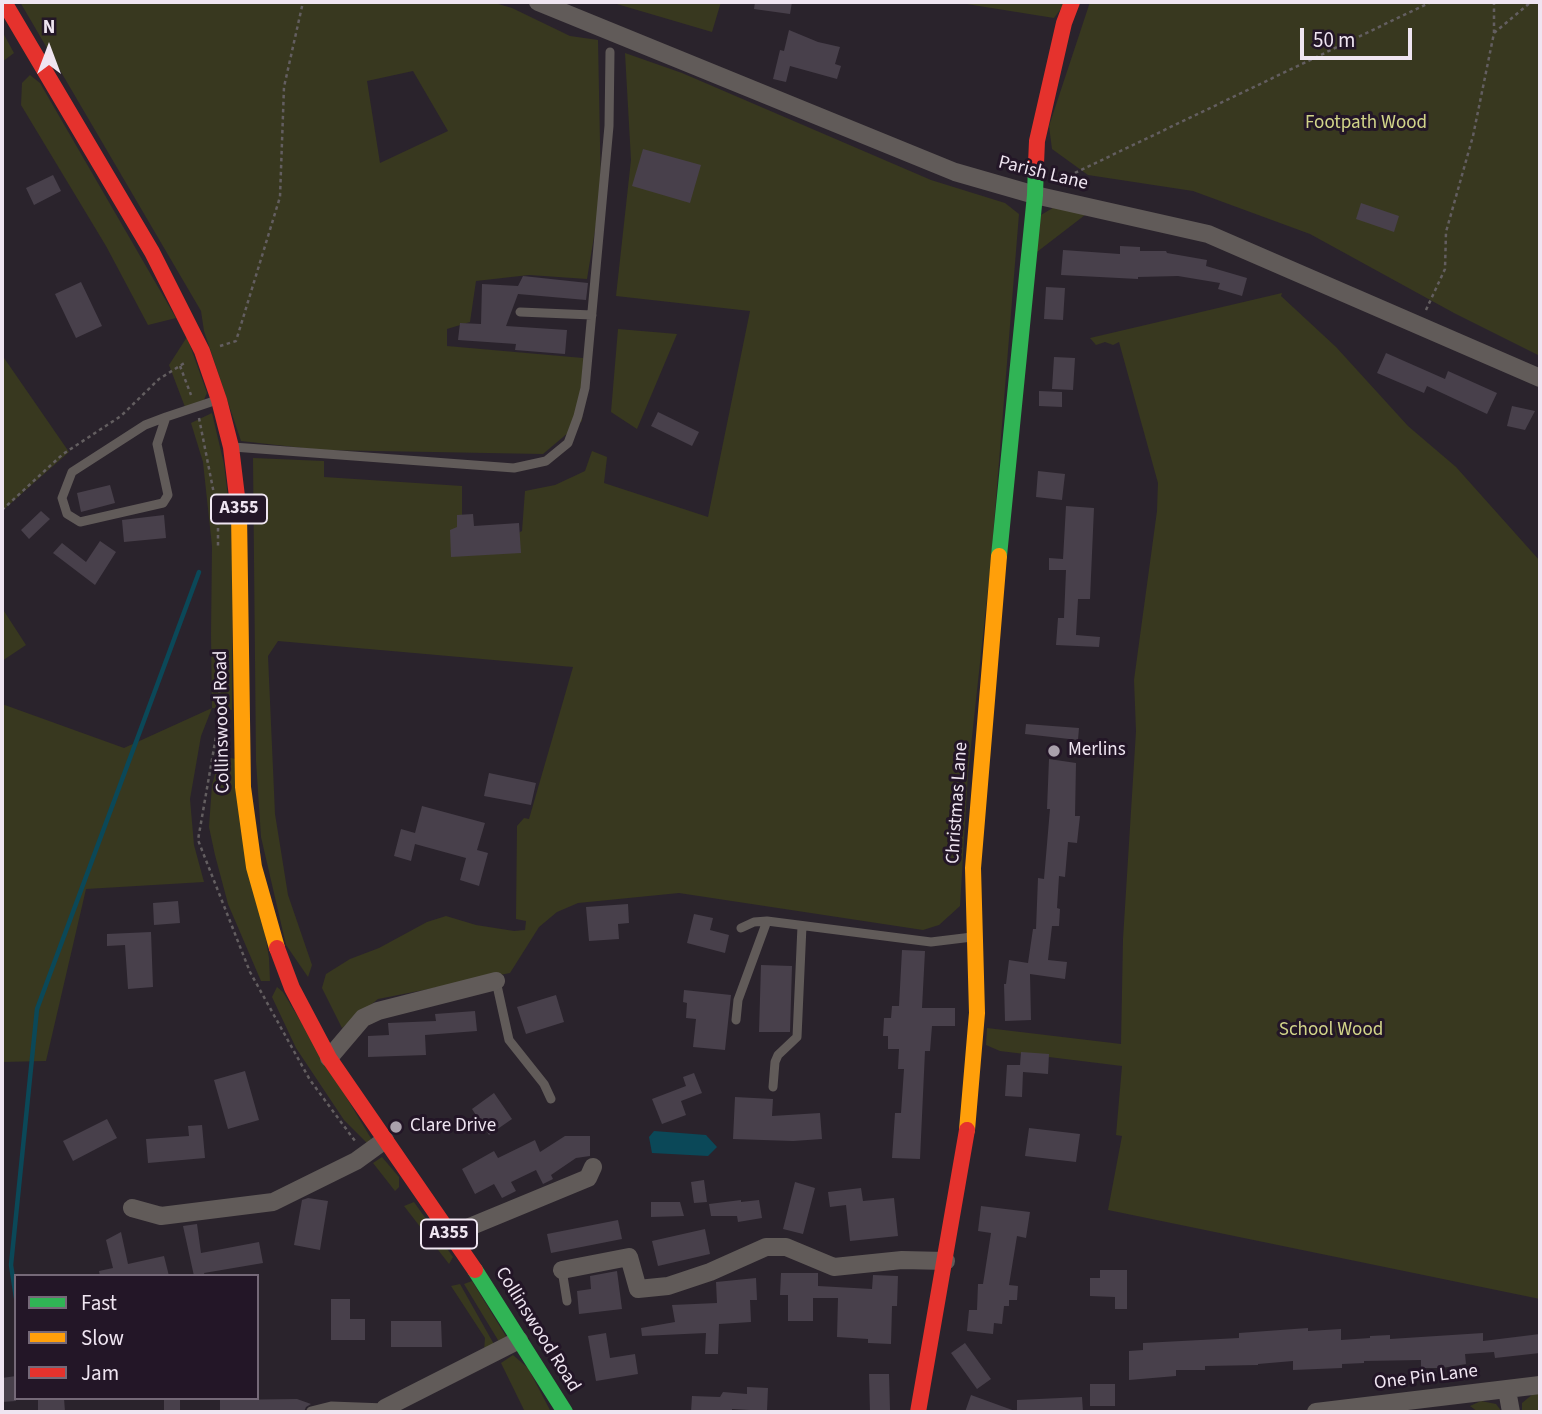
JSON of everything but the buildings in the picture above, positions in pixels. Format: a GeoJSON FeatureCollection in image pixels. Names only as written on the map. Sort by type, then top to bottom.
{"type":"FeatureCollection","features":[{"type":"Feature","properties":{"kind":"main road","name":"Collinswood Road"},"geometry":{"type":"LineString","coordinates":[[5,2],[152,252],[202,351],[219,400],[231,447],[240,523],[243,787],[254,867],[273,936],[292,988],[329,1058],[450,1234],[565,1412]]}},
{"type":"Feature","properties":{"kind":"main road","name":"Christmas Lane"},"geometry":{"type":"LineString","coordinates":[[918,1412],[969,1118],[977,1013],[973,868],[1007,454],[1043,197],[1037,141],[1064,23],[1072,2]]}},
{"type":"Feature","properties":{"kind":"street","name":"Parish Lane"},"geometry":{"type":"LineString","coordinates":[[538,2],[955,172],[1043,197],[1208,234],[1540,378]]}},
{"type":"Feature","properties":{"kind":"street"},"geometry":{"type":"LineString","coordinates":[[329,1058],[362,1018],[378,1011],[496,981]]}},
{"type":"Feature","properties":{"kind":"street"},"geometry":{"type":"LineString","coordinates":[[132,1208],[161,1216],[273,1202],[356,1161],[385,1140]]}},
{"type":"Feature","properties":{"kind":"street"},"geometry":{"type":"LineString","coordinates":[[450,1234],[588,1178],[593,1167]]}},
{"type":"Feature","properties":{"kind":"street"},"geometry":{"type":"LineString","coordinates":[[562,1270],[629,1257],[638,1289],[668,1286],[699,1276],[766,1247],[786,1247],[834,1267],[902,1260],[946,1261]]}},
{"type":"Feature","properties":{"kind":"street"},"geometry":{"type":"LineString","coordinates":[[385,1408],[519,1340]]}},
{"type":"Feature","properties":{"kind":"street","name":"One Pin Lane"},"geometry":{"type":"LineString","coordinates":[[1316,1412],[1540,1385]]}},
{"type":"Feature","properties":{"kind":"street"},"geometry":{"type":"LineString","coordinates":[[1507,1390],[1511,1412]]}},
{"type":"Feature","properties":{"kind":"lane"},"geometry":{"type":"LineString","coordinates":[[231,447],[514,468],[546,461],[568,443],[584,388],[592,315],[609,126],[610,52]]}},
{"type":"Feature","properties":{"kind":"lane"},"geometry":{"type":"LineString","coordinates":[[520,312],[592,315]]}},
{"type":"Feature","properties":{"kind":"lane"},"geometry":{"type":"LineString","coordinates":[[166,417],[157,444],[168,495],[163,503],[80,522],[67,514],[62,498],[72,472],[145,425],[166,417],[219,400]]}},
{"type":"Feature","properties":{"kind":"lane"},"geometry":{"type":"LineString","coordinates":[[741,928],[754,922],[767,921],[930,942],[974,937]]}},
{"type":"Feature","properties":{"kind":"lane"},"geometry":{"type":"LineString","coordinates":[[736,1020],[738,1000],[767,921]]}},
{"type":"Feature","properties":{"kind":"lane"},"geometry":{"type":"LineString","coordinates":[[773,1087],[778,1055],[797,1037],[802,926]]}},
{"type":"Feature","properties":{"kind":"lane"},"geometry":{"type":"LineString","coordinates":[[496,981],[509,1040],[544,1084],[551,1099]]}},
{"type":"Feature","properties":{"kind":"lane"},"geometry":{"type":"LineString","coordinates":[[562,1270],[567,1301]]}},
{"type":"Feature","properties":{"kind":"lane"},"geometry":{"type":"LineString","coordinates":[[312,1411],[331,1406],[385,1408]]}},
{"type":"Feature","properties":{"kind":"path"},"geometry":{"type":"LineString","coordinates":[[2,510],[63,454],[121,416],[159,379],[202,351],[236,341],[280,197],[284,86],[303,2]]}},
{"type":"Feature","properties":{"kind":"path"},"geometry":{"type":"LineString","coordinates":[[1043,197],[1050,185],[1431,2]]}},
{"type":"Feature","properties":{"kind":"path"},"geometry":{"type":"LineString","coordinates":[[1426,307],[1445,269],[1446,232],[1472,136],[1494,33],[1494,2]]}},
{"type":"Feature","properties":{"kind":"path"},"geometry":{"type":"LineString","coordinates":[[1494,33],[1531,2]]}},
{"type":"Feature","properties":{"kind":"green space"},"geometry":{"type":"Polygon","coordinates":[[[20,2],[491,2],[512,8],[570,36],[598,40],[601,194],[587,279],[529,275],[476,281],[470,322],[447,329],[447,346],[583,358],[582,421],[543,454],[321,450],[241,441],[204,331],[201,311],[20,2]],[[413,71],[367,81],[380,163],[448,131],[413,71]]]}},
{"type":"Feature","properties":{"kind":"green space"},"geometry":{"type":"Polygon","coordinates":[[[610,2],[721,2],[712,32],[610,2]]]}},
{"type":"Feature","properties":{"kind":"green space"},"geometry":{"type":"Polygon","coordinates":[[[954,2],[1066,2],[1054,18],[954,2]]]}},
{"type":"Feature","properties":{"kind":"green space","name":"Footpath Wood"},"geometry":{"type":"Polygon","coordinates":[[[1090,2],[1540,2],[1540,356],[1454,313],[1310,234],[1193,191],[1088,175],[1052,149],[1049,126],[1090,2]]]}},
{"type":"Feature","properties":{"kind":"green space"},"geometry":{"type":"Polygon","coordinates":[[[2,31],[14,53],[2,62],[2,31]]]}},
{"type":"Feature","properties":{"kind":"green space"},"geometry":{"type":"Polygon","coordinates":[[[625,53],[682,73],[931,180],[1005,203],[1019,214],[991,561],[968,774],[960,906],[939,925],[923,930],[679,893],[578,903],[557,912],[539,927],[510,973],[378,999],[342,1028],[322,988],[326,974],[350,959],[379,948],[427,922],[446,916],[476,925],[514,931],[525,930],[526,921],[516,919],[517,826],[524,818],[529,819],[573,667],[278,641],[268,656],[275,814],[288,895],[312,965],[308,977],[286,945],[261,837],[256,761],[253,458],[324,461],[324,477],[462,486],[462,532],[514,535],[522,531],[525,491],[555,485],[585,471],[592,451],[607,457],[604,483],[708,517],[750,311],[616,296],[631,160],[625,53]]]}},
{"type":"Feature","properties":{"kind":"green space"},"geometry":{"type":"Polygon","coordinates":[[[30,75],[40,83],[176,318],[148,325],[106,246],[21,105],[22,83],[30,75]]]}},
{"type":"Feature","properties":{"kind":"green space"},"geometry":{"type":"Polygon","coordinates":[[[1056,206],[1085,215],[1033,255],[1041,215],[1056,206]]]}},
{"type":"Feature","properties":{"kind":"green space","name":"School Wood"},"geometry":{"type":"Polygon","coordinates":[[[1282,293],[1281,296],[1336,347],[1408,426],[1456,467],[1540,561],[1540,1299],[1108,1210],[1122,1136],[1116,1135],[1122,1066],[1000,1051],[986,1045],[987,1028],[1121,1044],[1123,939],[1136,731],[1134,680],[1157,511],[1158,483],[1119,342],[1113,345],[1105,342],[1096,345],[1090,338],[1282,293]]]}},
{"type":"Feature","properties":{"kind":"green space"},"geometry":{"type":"Polygon","coordinates":[[[618,329],[677,334],[637,429],[611,412],[618,329]]]}},
{"type":"Feature","properties":{"kind":"green space"},"geometry":{"type":"Polygon","coordinates":[[[187,337],[207,393],[203,402],[185,407],[169,365],[187,337]]]}},
{"type":"Feature","properties":{"kind":"green space"},"geometry":{"type":"Polygon","coordinates":[[[2,355],[69,452],[2,511],[2,355]]]}},
{"type":"Feature","properties":{"kind":"green space"},"geometry":{"type":"Polygon","coordinates":[[[212,413],[224,464],[233,539],[232,710],[212,708],[212,546],[203,462],[191,423],[212,413]]]}},
{"type":"Feature","properties":{"kind":"green space"},"geometry":{"type":"Polygon","coordinates":[[[2,608],[26,645],[2,661],[2,608]]]}},
{"type":"Feature","properties":{"kind":"green space"},"geometry":{"type":"Polygon","coordinates":[[[2,704],[124,748],[212,708],[201,736],[190,799],[194,845],[204,882],[86,889],[46,1061],[2,1062],[2,704]]]}},
{"type":"Feature","properties":{"kind":"green space"},"geometry":{"type":"Polygon","coordinates":[[[220,756],[236,759],[269,958],[270,981],[261,981],[228,904],[215,855],[209,827],[212,785],[220,756]]]}},
{"type":"Feature","properties":{"kind":"green space"},"geometry":{"type":"Polygon","coordinates":[[[277,987],[283,992],[372,1140],[369,1145],[344,1120],[296,1048],[272,997],[277,987]]]}},
{"type":"Feature","properties":{"kind":"green space"},"geometry":{"type":"Polygon","coordinates":[[[382,1157],[399,1177],[399,1187],[395,1191],[373,1163],[382,1157]]]}},
{"type":"Feature","properties":{"kind":"green space"},"geometry":{"type":"Polygon","coordinates":[[[414,1202],[453,1257],[449,1264],[404,1206],[414,1202]]]}},
{"type":"Feature","properties":{"kind":"green space"},"geometry":{"type":"Polygon","coordinates":[[[472,1281],[507,1338],[501,1345],[464,1284],[472,1281]]]}},
{"type":"Feature","properties":{"kind":"green space"},"geometry":{"type":"Polygon","coordinates":[[[460,1284],[495,1346],[484,1352],[485,1338],[451,1286],[460,1284]]]}},
{"type":"Feature","properties":{"kind":"green space"},"geometry":{"type":"Polygon","coordinates":[[[513,1355],[528,1368],[551,1412],[525,1412],[501,1363],[513,1355]]]}},
{"type":"Feature","properties":{"kind":"green space"},"geometry":{"type":"Polygon","coordinates":[[[1540,1393],[1540,1408],[1536,1412],[1522,1412],[1522,1403],[1533,1394],[1540,1393]]]}},
{"type":"Feature","properties":{"kind":"green space"},"geometry":{"type":"Polygon","coordinates":[[[1481,1401],[1496,1404],[1502,1412],[1478,1412],[1470,1406],[1481,1401]]]}},
{"type":"Feature","properties":{"kind":"water"},"geometry":{"type":"Polygon","coordinates":[[[654,1131],[706,1135],[717,1147],[708,1156],[652,1153],[649,1137],[654,1131]]]}},
{"type":"Feature","properties":{"kind":"waterway"},"geometry":{"type":"LineString","coordinates":[[14,1285],[11,1265],[37,1009],[199,572]]}},
{"type":"Feature","properties":{"kind":"traffic: fast"},"geometry":{"type":"LineString","coordinates":[[999,556],[1036,164]]}},
{"type":"Feature","properties":{"kind":"traffic: fast"},"geometry":{"type":"LineString","coordinates":[[475,1270],[565,1412]]}},
{"type":"Feature","properties":{"kind":"traffic: slow"},"geometry":{"type":"LineString","coordinates":[[239,513],[243,787],[254,867],[277,948]]}},
{"type":"Feature","properties":{"kind":"traffic: slow"},"geometry":{"type":"LineString","coordinates":[[967,1130],[977,1013],[973,868],[999,556]]}},
{"type":"Feature","properties":{"kind":"traffic: jam"},"geometry":{"type":"LineString","coordinates":[[4,2],[152,252],[202,351],[219,400],[231,447],[239,513]]}},
{"type":"Feature","properties":{"kind":"traffic: jam"},"geometry":{"type":"LineString","coordinates":[[1036,164],[1037,141],[1064,23],[1072,2]]}},
{"type":"Feature","properties":{"kind":"traffic: jam"},"geometry":{"type":"LineString","coordinates":[[277,948],[292,988],[329,1058],[475,1270]]}},
{"type":"Feature","properties":{"kind":"traffic: jam"},"geometry":{"type":"LineString","coordinates":[[918,1412],[967,1130]]}},
{"type":"Feature","properties":{"kind":"place","name":"Merlins"},"geometry":{"type":"Point","coordinates":[1054,751]}},
{"type":"Feature","properties":{"kind":"place","name":"Clare Drive"},"geometry":{"type":"Point","coordinates":[396,1127]}}]}
